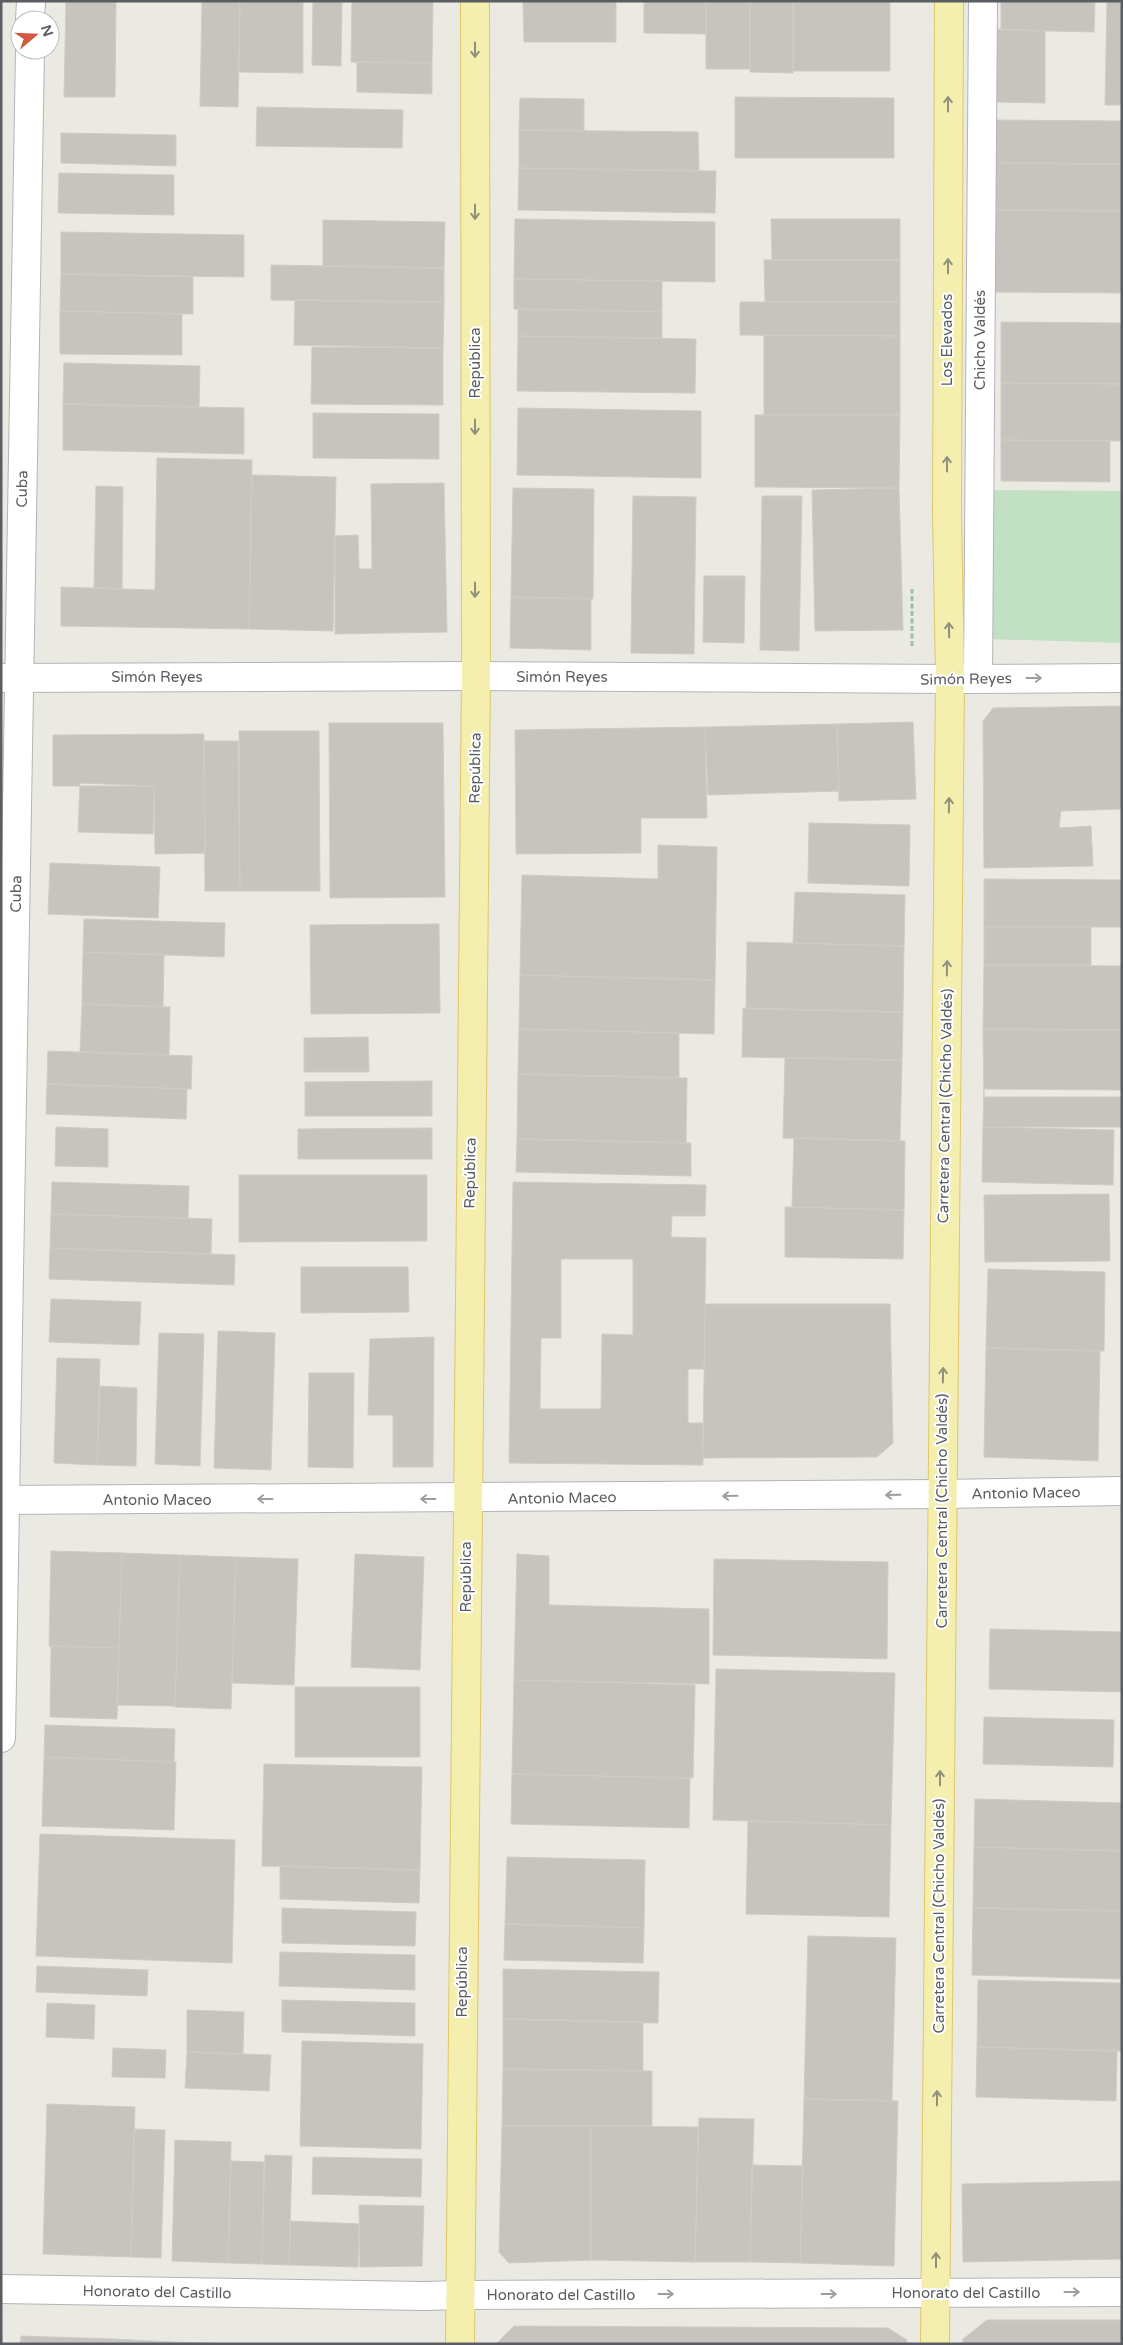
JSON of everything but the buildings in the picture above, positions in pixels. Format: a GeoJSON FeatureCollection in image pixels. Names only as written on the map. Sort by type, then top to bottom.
{"type":"FeatureCollection","features":[{"type":"Feature","properties":{"kind":"main road","name":"República"},"geometry":{"type":"LineString","coordinates":[[460,2344],[466,1499],[476,676],[475,1]]}},
{"type":"Feature","properties":{"kind":"main road","name":"Los Elevados"},"geometry":{"type":"LineString","coordinates":[[948,1],[947,513],[950,679]]}},
{"type":"Feature","properties":{"kind":"main road","name":"Carretera Central (Chicho Valdés)"},"geometry":{"type":"LineString","coordinates":[[935,2344],[941,1494],[950,679]]}},
{"type":"Feature","properties":{"kind":"street","name":"Chicho Valdés"},"geometry":{"type":"LineString","coordinates":[[978,678],[983,1]]}},
{"type":"Feature","properties":{"kind":"street","name":"Cuba"},"geometry":{"type":"LineString","coordinates":[[1,1738],[10,678],[30,60]]}},
{"type":"Feature","properties":{"kind":"street","name":"Simón Reyes"},"geometry":{"type":"LineString","coordinates":[[10,678],[476,676],[950,679],[1122,678]]}},
{"type":"Feature","properties":{"kind":"street","name":"Antonio Maceo"},"geometry":{"type":"LineString","coordinates":[[3,1500],[466,1499],[1122,1491]]}},
{"type":"Feature","properties":{"kind":"street","name":"Honorato del Castillo"},"geometry":{"type":"LineString","coordinates":[[1,2290],[424,2296],[1122,2292]]}},
{"type":"Feature","properties":{"kind":"green space"},"geometry":{"type":"Polygon","coordinates":[[[990,490],[1122,491],[1122,643],[988,639],[990,490]]]}}]}
